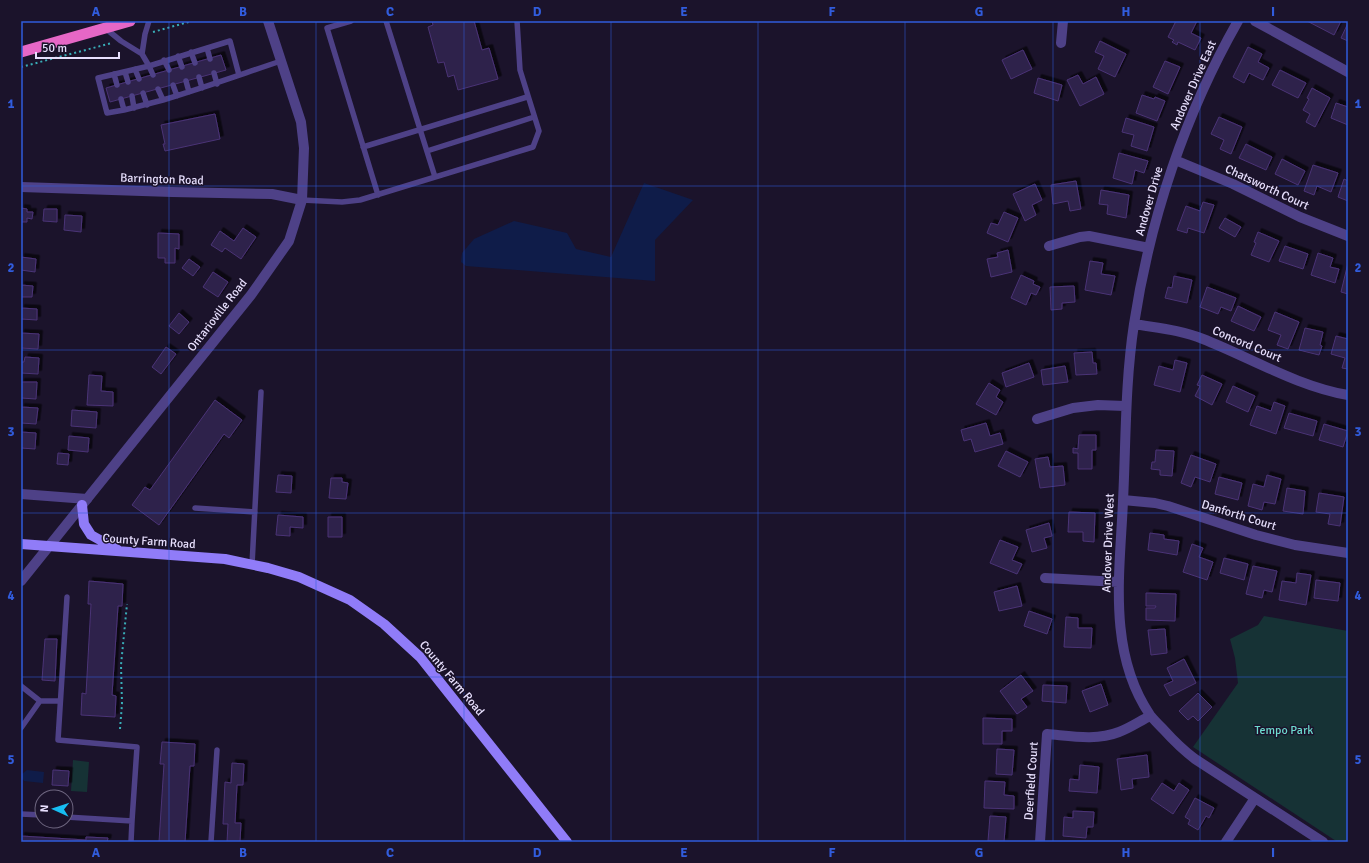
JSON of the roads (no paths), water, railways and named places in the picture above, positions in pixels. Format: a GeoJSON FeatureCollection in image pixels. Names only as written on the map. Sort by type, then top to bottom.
{"type":"FeatureCollection","features":[{"type":"Feature","properties":{"kind":"highway"},"geometry":{"type":"LineString","coordinates":[[21,52],[130,21]]}},
{"type":"Feature","properties":{"kind":"main road"},"geometry":{"type":"LineString","coordinates":[[84,502],[84,524],[91,535],[121,552]]}},
{"type":"Feature","properties":{"kind":"main road","name":"County Farm Road"},"geometry":{"type":"LineString","coordinates":[[21,544],[225,559],[268,568],[299,577],[350,600],[390,628],[420,657],[567,842]]}},
{"type":"Feature","properties":{"kind":"street","name":"Ontarioville Road"},"geometry":{"type":"LineString","coordinates":[[21,581],[268,272],[289,241],[302,200],[304,148],[301,122],[268,21]]}},
{"type":"Feature","properties":{"kind":"street"},"geometry":{"type":"LineString","coordinates":[[1061,43],[1063,21]]}},
{"type":"Feature","properties":{"kind":"street","name":"Andover Drive East"},"geometry":{"type":"LineString","coordinates":[[1175,160],[1202,91],[1238,21]]}},
{"type":"Feature","properties":{"kind":"street"},"geometry":{"type":"LineString","coordinates":[[1256,21],[1348,72]]}},
{"type":"Feature","properties":{"kind":"street","name":"Chatsworth Court"},"geometry":{"type":"LineString","coordinates":[[1175,160],[1233,184],[1300,217],[1348,236]]}},
{"type":"Feature","properties":{"kind":"street","name":"Andover Drive"},"geometry":{"type":"LineString","coordinates":[[1149,248],[1175,160]]}},
{"type":"Feature","properties":{"kind":"street","name":"Barrington Road"},"geometry":{"type":"LineString","coordinates":[[21,187],[272,194],[302,200]]}},
{"type":"Feature","properties":{"kind":"street"},"geometry":{"type":"LineString","coordinates":[[1049,246],[1080,237],[1089,236],[1149,248]]}},
{"type":"Feature","properties":{"kind":"street","name":"Andover Drive West"},"geometry":{"type":"LineString","coordinates":[[1149,248],[1134,324],[1126,406],[1123,500],[1118,582],[1121,636],[1127,663],[1136,688],[1150,716],[1189,755],[1323,842]]}},
{"type":"Feature","properties":{"kind":"street","name":"Concord Court"},"geometry":{"type":"LineString","coordinates":[[1134,324],[1174,330],[1202,338],[1312,386],[1334,393],[1348,395]]}},
{"type":"Feature","properties":{"kind":"street"},"geometry":{"type":"LineString","coordinates":[[1037,419],[1073,408],[1098,405],[1126,406]]}},
{"type":"Feature","properties":{"kind":"street"},"geometry":{"type":"LineString","coordinates":[[21,494],[84,502]]}},
{"type":"Feature","properties":{"kind":"street","name":"Danforth Court"},"geometry":{"type":"LineString","coordinates":[[1123,500],[1155,503],[1168,506],[1256,535],[1296,545],[1348,553]]}},
{"type":"Feature","properties":{"kind":"street"},"geometry":{"type":"LineString","coordinates":[[1045,578],[1118,582]]}},
{"type":"Feature","properties":{"kind":"street","name":"Deerfield Court"},"geometry":{"type":"LineString","coordinates":[[1040,842],[1047,734],[1085,737],[1104,736],[1119,732],[1150,716]]}},
{"type":"Feature","properties":{"kind":"street"},"geometry":{"type":"LineString","coordinates":[[1226,842],[1255,798]]}},
{"type":"Feature","properties":{"kind":"lane"},"geometry":{"type":"LineString","coordinates":[[142,54],[144,34],[149,21]]}},
{"type":"Feature","properties":{"kind":"lane"},"geometry":{"type":"LineString","coordinates":[[351,21],[327,28],[378,195]]}},
{"type":"Feature","properties":{"kind":"lane"},"geometry":{"type":"LineString","coordinates":[[386,21],[435,177]]}},
{"type":"Feature","properties":{"kind":"lane"},"geometry":{"type":"LineString","coordinates":[[302,200],[342,202],[360,200],[534,147],[539,131],[520,70],[517,21]]}},
{"type":"Feature","properties":{"kind":"lane"},"geometry":{"type":"LineString","coordinates":[[105,27],[121,41],[142,54],[153,75]]}},
{"type":"Feature","properties":{"kind":"lane"},"geometry":{"type":"LineString","coordinates":[[239,75],[230,42],[191,52],[149,66],[98,78],[107,113],[147,105],[217,84],[281,61]]}},
{"type":"Feature","properties":{"kind":"lane"},"geometry":{"type":"LineString","coordinates":[[207,48],[210,59]]}},
{"type":"Feature","properties":{"kind":"lane"},"geometry":{"type":"LineString","coordinates":[[191,52],[195,63]]}},
{"type":"Feature","properties":{"kind":"lane"},"geometry":{"type":"LineString","coordinates":[[178,56],[182,67]]}},
{"type":"Feature","properties":{"kind":"lane"},"geometry":{"type":"LineString","coordinates":[[164,60],[168,70]]}},
{"type":"Feature","properties":{"kind":"lane"},"geometry":{"type":"LineString","coordinates":[[135,69],[138,79]]}},
{"type":"Feature","properties":{"kind":"lane"},"geometry":{"type":"LineString","coordinates":[[125,72],[128,82]]}},
{"type":"Feature","properties":{"kind":"lane"},"geometry":{"type":"LineString","coordinates":[[214,73],[217,84]]}},
{"type":"Feature","properties":{"kind":"lane"},"geometry":{"type":"LineString","coordinates":[[114,74],[117,85]]}},
{"type":"Feature","properties":{"kind":"lane"},"geometry":{"type":"LineString","coordinates":[[199,77],[202,88]]}},
{"type":"Feature","properties":{"kind":"lane"},"geometry":{"type":"LineString","coordinates":[[186,81],[189,92]]}},
{"type":"Feature","properties":{"kind":"lane"},"geometry":{"type":"LineString","coordinates":[[173,85],[177,96]]}},
{"type":"Feature","properties":{"kind":"lane"},"geometry":{"type":"LineString","coordinates":[[158,89],[163,100]]}},
{"type":"Feature","properties":{"kind":"lane"},"geometry":{"type":"LineString","coordinates":[[143,93],[147,105]]}},
{"type":"Feature","properties":{"kind":"lane"},"geometry":{"type":"LineString","coordinates":[[132,96],[134,108]]}},
{"type":"Feature","properties":{"kind":"lane"},"geometry":{"type":"LineString","coordinates":[[363,147],[528,97]]}},
{"type":"Feature","properties":{"kind":"lane"},"geometry":{"type":"LineString","coordinates":[[121,99],[124,110]]}},
{"type":"Feature","properties":{"kind":"lane"},"geometry":{"type":"LineString","coordinates":[[427,151],[534,117]]}},
{"type":"Feature","properties":{"kind":"lane"},"geometry":{"type":"LineString","coordinates":[[252,565],[261,392]]}},
{"type":"Feature","properties":{"kind":"lane"},"geometry":{"type":"LineString","coordinates":[[195,508],[255,512]]}},
{"type":"Feature","properties":{"kind":"lane"},"geometry":{"type":"LineString","coordinates":[[66,597],[58,740],[137,746],[131,842]]}},
{"type":"Feature","properties":{"kind":"lane"},"geometry":{"type":"LineString","coordinates":[[21,686],[40,701],[60,701]]}},
{"type":"Feature","properties":{"kind":"lane"},"geometry":{"type":"LineString","coordinates":[[21,728],[40,701]]}},
{"type":"Feature","properties":{"kind":"lane"},"geometry":{"type":"LineString","coordinates":[[211,842],[217,750]]}},
{"type":"Feature","properties":{"kind":"lane"},"geometry":{"type":"LineString","coordinates":[[21,814],[34,815]]}},
{"type":"Feature","properties":{"kind":"lane"},"geometry":{"type":"LineString","coordinates":[[74,817],[132,821]]}},
{"type":"Feature","properties":{"kind":"water"},"geometry":{"type":"Polygon","coordinates":[[[644,183],[693,200],[655,240],[655,281],[466,266],[461,262],[462,253],[474,239],[514,221],[567,233],[576,249],[611,257],[644,183]]]}},
{"type":"Feature","properties":{"kind":"water"},"geometry":{"type":"Polygon","coordinates":[[[27,770],[44,772],[43,783],[24,781],[22,774],[27,770]]]}},
{"type":"Feature","properties":{"kind":"park label","name":"Tempo Park"},"geometry":{"type":"Point","coordinates":[1284,730]}}]}
